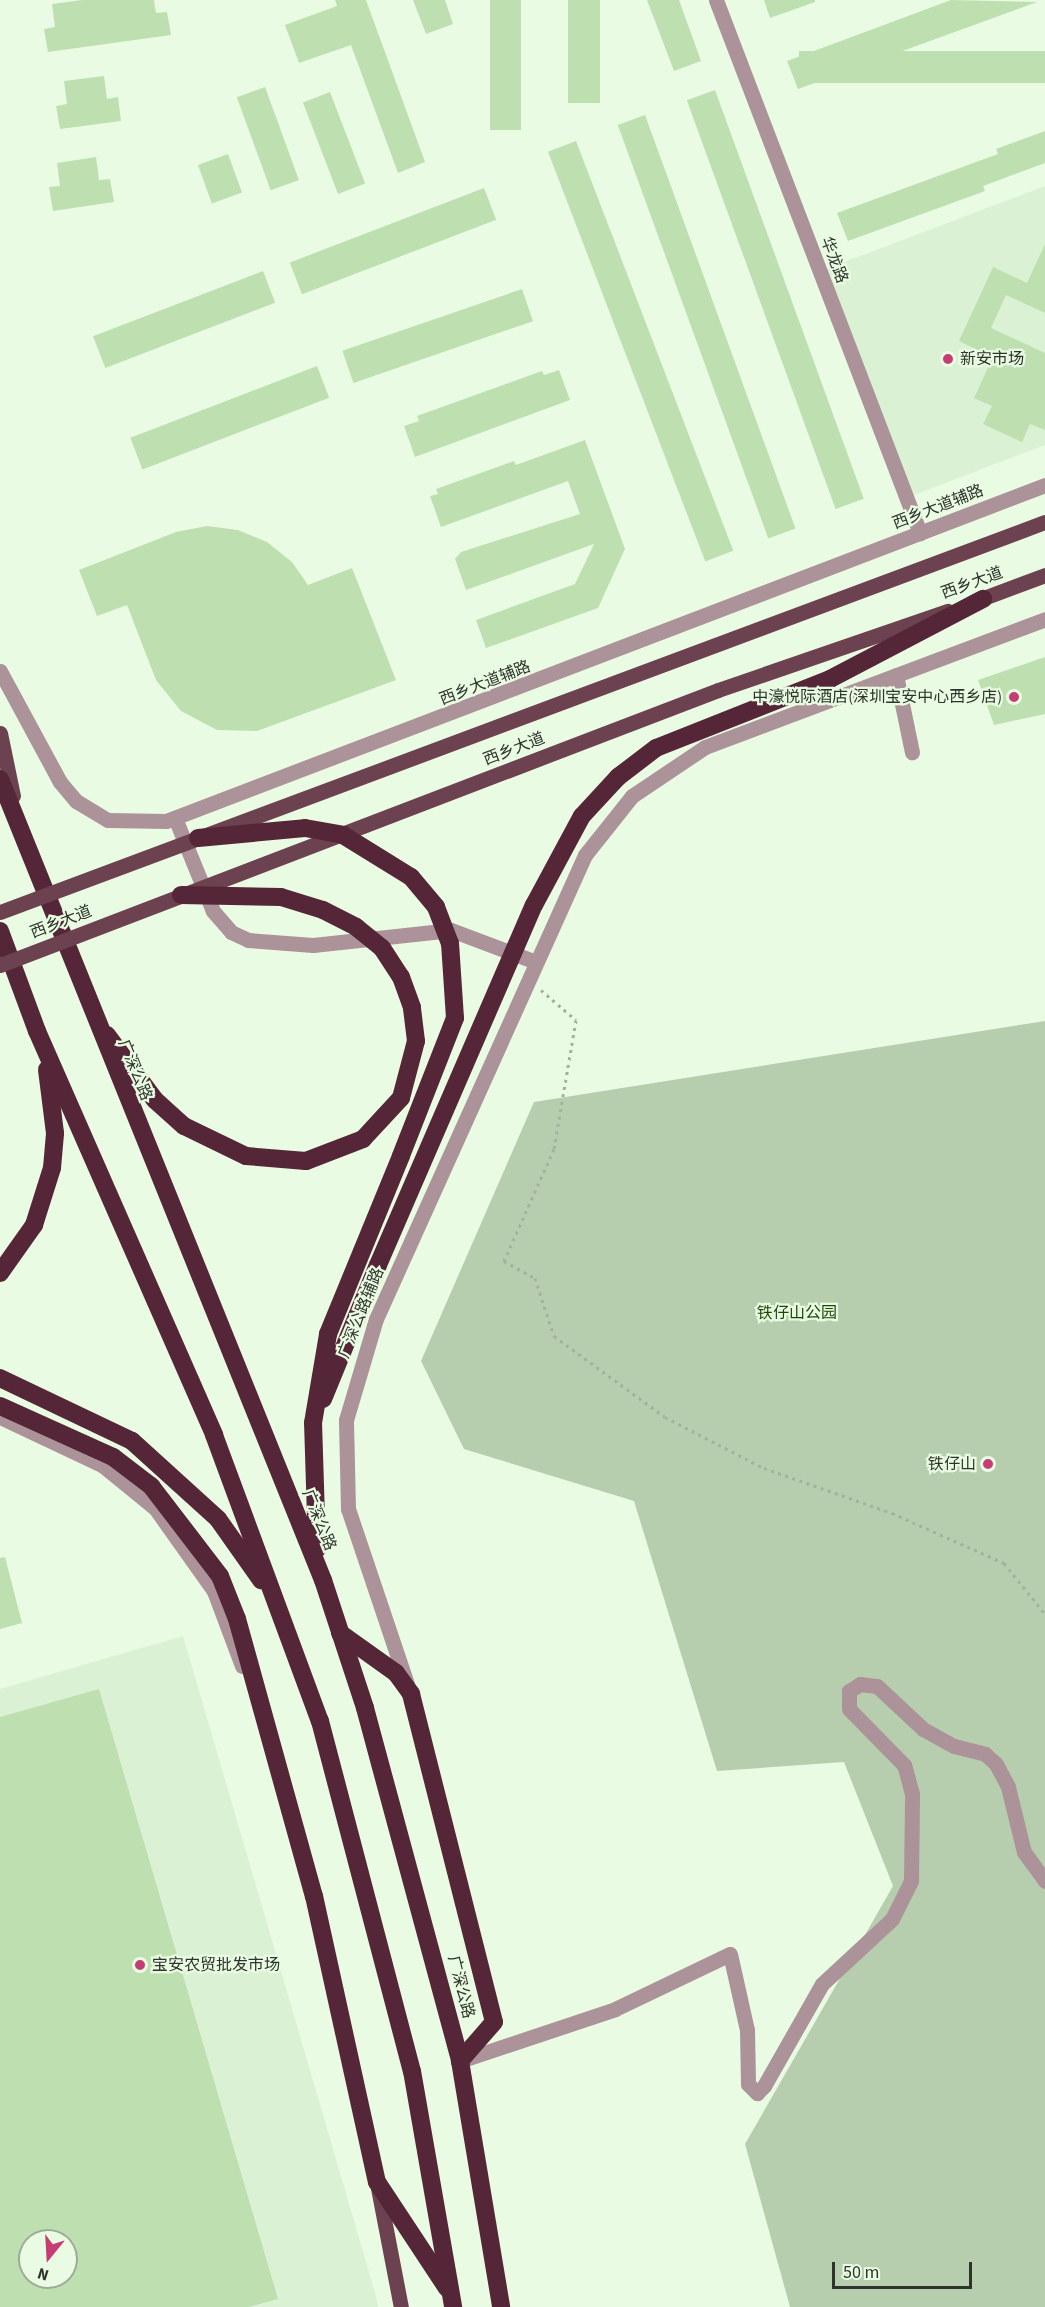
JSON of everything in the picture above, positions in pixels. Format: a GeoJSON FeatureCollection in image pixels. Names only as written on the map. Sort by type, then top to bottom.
{"type":"FeatureCollection","features":[{"type":"Feature","properties":{"kind":"highway"},"geometry":{"type":"LineString","coordinates":[[314,1423],[378,1266],[534,905],[582,816],[618,777],[656,748],[830,679],[983,599]]}},
{"type":"Feature","properties":{"kind":"highway","name":"广深公路"},"geometry":{"type":"LineString","coordinates":[[0,779],[89,1010],[323,1580],[400,1828],[460,2061],[501,2307]]}},
{"type":"Feature","properties":{"kind":"highway"},"geometry":{"type":"LineString","coordinates":[[198,838],[305,828],[343,835],[403,871],[436,907],[450,943],[455,1018],[328,1334],[314,1423],[314,1528],[323,1580]]}},
{"type":"Feature","properties":{"kind":"highway"},"geometry":{"type":"LineString","coordinates":[[89,1010],[155,1100],[184,1126],[229,1149],[277,1162],[337,1152],[384,1119],[401,1098],[412,1070],[411,1007],[401,977],[382,948],[356,927],[322,910],[271,896],[181,895]]}},
{"type":"Feature","properties":{"kind":"highway"},"geometry":{"type":"LineString","coordinates":[[0,931],[37,1031],[214,1435],[291,1635],[389,1974],[453,2301]]}},
{"type":"Feature","properties":{"kind":"highway"},"geometry":{"type":"LineString","coordinates":[[0,1273],[34,1225],[52,1168],[55,1133],[37,1031]]}},
{"type":"Feature","properties":{"kind":"highway"},"geometry":{"type":"LineString","coordinates":[[0,1378],[132,1441],[218,1519],[291,1635]]}},
{"type":"Feature","properties":{"kind":"highway"},"geometry":{"type":"LineString","coordinates":[[0,1406],[113,1456],[151,1486],[220,1576],[237,1619],[314,1896],[377,2182],[453,2301]]}},
{"type":"Feature","properties":{"kind":"highway"},"geometry":{"type":"LineString","coordinates":[[340,1633],[396,1673],[411,1694],[494,2022],[460,2061]]}},
{"type":"Feature","properties":{"kind":"main road","name":"西乡大道"},"geometry":{"type":"LineString","coordinates":[[0,912],[1045,522]]}},
{"type":"Feature","properties":{"kind":"main road","name":"西乡大道"},"geometry":{"type":"LineString","coordinates":[[0,965],[718,690],[983,599],[1045,575]]}},
{"type":"Feature","properties":{"kind":"main road"},"geometry":{"type":"LineString","coordinates":[[0,733],[19,825]]}},
{"type":"Feature","properties":{"kind":"main road"},"geometry":{"type":"LineString","coordinates":[[377,2182],[401,2307]]}},
{"type":"Feature","properties":{"kind":"street","name":"华龙路"},"geometry":{"type":"LineString","coordinates":[[716,0],[920,533]]}},
{"type":"Feature","properties":{"kind":"street","name":"西乡大道辅路"},"geometry":{"type":"LineString","coordinates":[[0,671],[60,782],[76,801],[92,813],[126,823],[175,818],[1045,485]]}},
{"type":"Feature","properties":{"kind":"street"},"geometry":{"type":"LineString","coordinates":[[175,818],[213,911],[231,932],[248,940],[313,945],[451,930],[533,961],[585,855],[610,818],[656,776],[705,747],[1045,619]]}},
{"type":"Feature","properties":{"kind":"street"},"geometry":{"type":"LineString","coordinates":[[896,675],[912,753]]}},
{"type":"Feature","properties":{"kind":"street","name":"广深公路辅路"},"geometry":{"type":"LineString","coordinates":[[411,1694],[348,1509],[346,1420],[376,1319],[533,961]]}},
{"type":"Feature","properties":{"kind":"street"},"geometry":{"type":"LineString","coordinates":[[0,1417],[111,1471],[182,1540],[220,1603],[273,1749]]}},
{"type":"Feature","properties":{"kind":"street"},"geometry":{"type":"LineString","coordinates":[[460,2061],[615,2009],[730,1954],[747,2030],[748,2084],[757,2093],[764,2086],[822,1984],[892,1919],[912,1881],[912,1794],[904,1765],[849,1710],[849,1690],[860,1684],[877,1686],[923,1729],[996,1764],[1008,1787],[1024,1852],[1045,1881]]}},
{"type":"Feature","properties":{"kind":"path"},"geometry":{"type":"LineString","coordinates":[[526,976],[576,1020],[554,1149],[504,1261],[535,1278],[554,1336],[664,1418],[754,1463],[892,1513],[1004,1563],[1045,1614]]}},
{"type":"Feature","properties":{"kind":"shaded area","name":"新安市场"},"geometry":{"type":"Polygon","coordinates":[[[1045,186],[1045,445],[906,498],[818,272],[1045,186]]]}},
{"type":"Feature","properties":{"kind":"shaded area","name":"宝安农贸批发市场"},"geometry":{"type":"Polygon","coordinates":[[[183,1636],[378,2307],[0,2307],[0,1689],[183,1636]]]}},
{"type":"Feature","properties":{"kind":"green space","name":"铁仔山公园"},"geometry":{"type":"Polygon","coordinates":[[[1045,1021],[1045,2307],[790,2307],[745,2144],[893,1886],[844,1762],[717,1771],[634,1501],[464,1449],[421,1361],[534,1102],[1045,1021]]]}},
{"type":"Feature","properties":{"kind":"building"},"geometry":{"type":"Polygon","coordinates":[[[82,0],[154,0],[156,13],[167,12],[171,35],[48,52],[44,29],[55,27],[52,4],[82,0]]]}},
{"type":"Feature","properties":{"kind":"building"},"geometry":{"type":"Polygon","coordinates":[[[335,0],[366,0],[425,162],[398,173],[351,45],[299,63],[285,25],[337,6],[335,0]]]}},
{"type":"Feature","properties":{"kind":"building"},"geometry":{"type":"Polygon","coordinates":[[[413,0],[445,0],[453,24],[426,34],[413,0]]]}},
{"type":"Feature","properties":{"kind":"building"},"geometry":{"type":"Polygon","coordinates":[[[490,0],[521,0],[521,130],[490,130],[490,0]]]}},
{"type":"Feature","properties":{"kind":"building"},"geometry":{"type":"Polygon","coordinates":[[[568,0],[600,0],[600,103],[568,103],[568,0]]]}},
{"type":"Feature","properties":{"kind":"building"},"geometry":{"type":"Polygon","coordinates":[[[647,0],[679,0],[701,61],[674,71],[647,0]]]}},
{"type":"Feature","properties":{"kind":"building"},"geometry":{"type":"Polygon","coordinates":[[[764,0],[815,0],[815,2],[770,18],[764,0]]]}},
{"type":"Feature","properties":{"kind":"building"},"geometry":{"type":"Polygon","coordinates":[[[951,0],[1037,2],[798,89],[787,61],[951,0]]]}},
{"type":"Feature","properties":{"kind":"building"},"geometry":{"type":"Polygon","coordinates":[[[799,51],[1045,51],[1045,83],[799,83],[799,51]]]}},
{"type":"Feature","properties":{"kind":"building"},"geometry":{"type":"Polygon","coordinates":[[[104,76],[107,99],[118,97],[121,121],[60,129],[56,106],[67,104],[64,81],[104,76]]]}},
{"type":"Feature","properties":{"kind":"building"},"geometry":{"type":"Polygon","coordinates":[[[265,87],[299,180],[271,190],[237,97],[265,87]]]}},
{"type":"Feature","properties":{"kind":"building"},"geometry":{"type":"Polygon","coordinates":[[[715,90],[864,499],[836,509],[687,100],[715,90]]]}},
{"type":"Feature","properties":{"kind":"building"},"geometry":{"type":"Polygon","coordinates":[[[330,92],[365,183],[338,194],[303,102],[330,92]]]}},
{"type":"Feature","properties":{"kind":"building"},"geometry":{"type":"Polygon","coordinates":[[[645,115],[795,528],[768,538],[618,125],[645,115]]]}},
{"type":"Feature","properties":{"kind":"building"},"geometry":{"type":"Polygon","coordinates":[[[1045,131],[1045,163],[983,186],[985,191],[848,241],[837,213],[998,154],[996,149],[1045,131]]]}},
{"type":"Feature","properties":{"kind":"building"},"geometry":{"type":"Polygon","coordinates":[[[576,141],[733,551],[705,562],[548,152],[576,141]]]}},
{"type":"Feature","properties":{"kind":"building"},"geometry":{"type":"Polygon","coordinates":[[[228,154],[242,193],[212,203],[198,165],[228,154]]]}},
{"type":"Feature","properties":{"kind":"building"},"geometry":{"type":"Polygon","coordinates":[[[96,157],[99,180],[110,179],[114,202],[53,211],[49,187],[60,186],[57,163],[96,157]]]}},
{"type":"Feature","properties":{"kind":"building"},"geometry":{"type":"Polygon","coordinates":[[[484,188],[496,220],[302,294],[290,263],[484,188]]]}},
{"type":"Feature","properties":{"kind":"building"},"geometry":{"type":"Polygon","coordinates":[[[1045,244],[1045,313],[1006,295],[991,328],[1045,353],[1045,430],[1030,424],[1022,442],[983,424],[992,406],[974,398],[993,357],[959,341],[993,267],[1027,283],[1045,244]]]}},
{"type":"Feature","properties":{"kind":"building"},"geometry":{"type":"Polygon","coordinates":[[[263,271],[275,303],[105,368],[93,336],[263,271]]]}},
{"type":"Feature","properties":{"kind":"building"},"geometry":{"type":"Polygon","coordinates":[[[522,289],[533,321],[353,383],[342,351],[522,289]]]}},
{"type":"Feature","properties":{"kind":"building"},"geometry":{"type":"Polygon","coordinates":[[[317,366],[329,398],[142,469],[130,438],[317,366]]]}},
{"type":"Feature","properties":{"kind":"building"},"geometry":{"type":"Polygon","coordinates":[[[559,370],[570,400],[415,457],[404,426],[419,421],[417,416],[542,371],[544,375],[559,370]]]}},
{"type":"Feature","properties":{"kind":"building"},"geometry":{"type":"Polygon","coordinates":[[[585,440],[625,549],[598,608],[486,648],[476,620],[575,584],[594,544],[466,590],[455,559],[461,552],[580,514],[568,481],[441,527],[430,496],[438,494],[436,489],[514,461],[516,465],[585,440]]]}},
{"type":"Feature","properties":{"kind":"building"},"geometry":{"type":"Polygon","coordinates":[[[207,526],[238,530],[267,542],[292,562],[308,585],[352,568],[396,680],[257,731],[217,730],[181,711],[156,680],[127,605],[97,616],[79,570],[176,532],[207,526]]]}},
{"type":"Feature","properties":{"kind":"building","name":"中濠悦际酒店(深圳宝安中心西乡店)"},"geometry":{"type":"Polygon","coordinates":[[[1045,657],[1045,714],[994,725],[978,680],[1045,657]]]}},
{"type":"Feature","properties":{"kind":"building"},"geometry":{"type":"Polygon","coordinates":[[[5,1557],[22,1623],[0,1629],[0,1558],[5,1557]]]}},
{"type":"Feature","properties":{"kind":"building","name":"宝安农贸批发市场"},"geometry":{"type":"Polygon","coordinates":[[[99,1689],[278,2299],[249,2307],[0,2307],[0,1717],[99,1689]]]}},
{"type":"Feature","properties":{"kind":"place","name":"新安市场"},"geometry":{"type":"Point","coordinates":[948,359]}},
{"type":"Feature","properties":{"kind":"place","name":"中濠悦际酒店(深圳宝安中心西乡店)"},"geometry":{"type":"Point","coordinates":[1014,697]}},
{"type":"Feature","properties":{"kind":"place","name":"铁仔山"},"geometry":{"type":"Point","coordinates":[988,1464]}},
{"type":"Feature","properties":{"kind":"place","name":"宝安农贸批发市场"},"geometry":{"type":"Point","coordinates":[140,1965]}}]}
